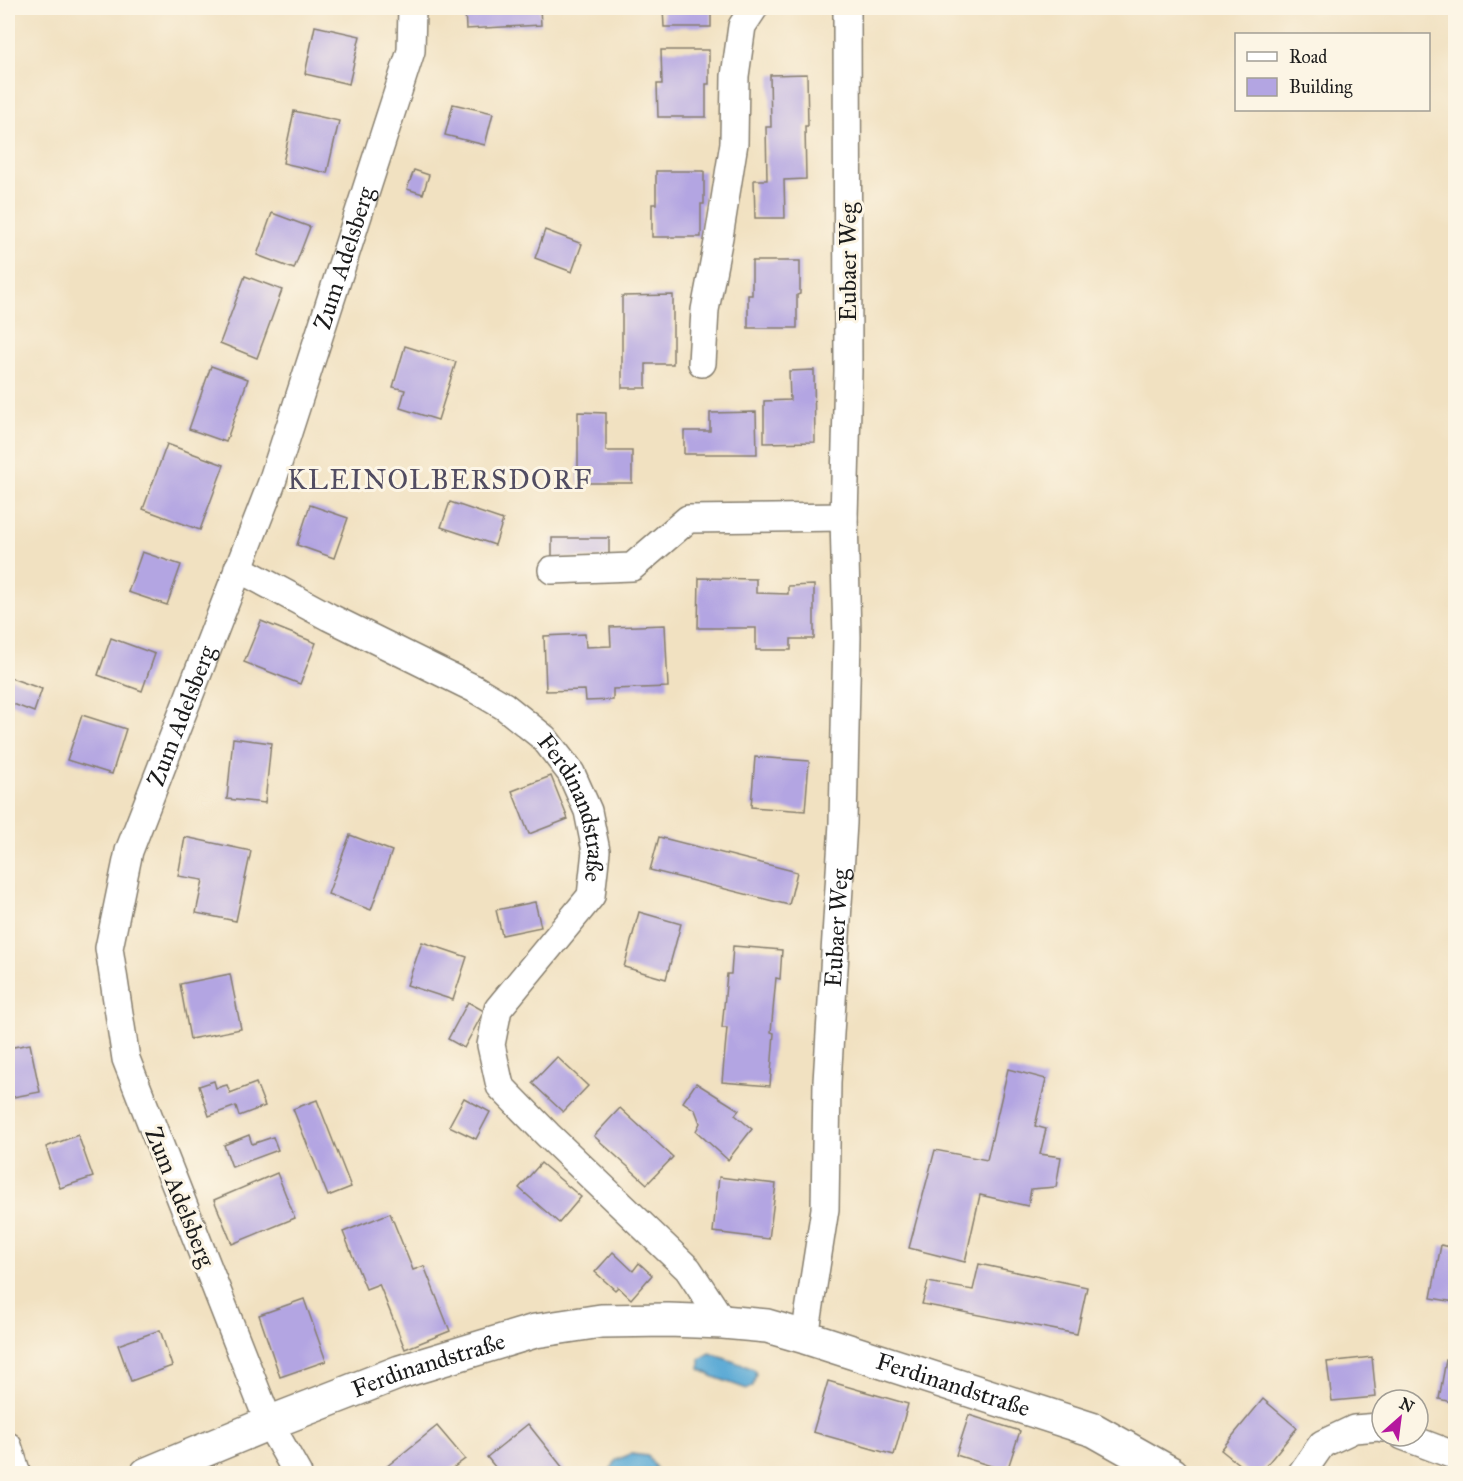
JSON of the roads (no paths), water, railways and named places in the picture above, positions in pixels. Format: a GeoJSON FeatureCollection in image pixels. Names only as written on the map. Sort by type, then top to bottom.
{"type":"FeatureCollection","features":[{"type":"Feature","properties":{"kind":"street","name":"Zum Adelsberg"},"geometry":{"type":"LineString","coordinates":[[298,1473],[269,1423],[126,1059],[110,948],[129,851],[271,485],[411,51],[411,8]]}},
{"type":"Feature","properties":{"kind":"street"},"geometry":{"type":"LineString","coordinates":[[702,363],[705,310],[734,143],[735,76],[742,26],[754,8]]}},
{"type":"Feature","properties":{"kind":"street","name":"Eubaer Weg"},"geometry":{"type":"LineString","coordinates":[[805,1337],[825,1209],[827,1082],[843,824],[847,637],[844,517],[848,371],[847,8]]}},
{"type":"Feature","properties":{"kind":"street"},"geometry":{"type":"LineString","coordinates":[[552,570],[632,567],[688,519],[844,517]]}},
{"type":"Feature","properties":{"kind":"street","name":"Ferdinandstraße"},"geometry":{"type":"LineString","coordinates":[[238,568],[504,706],[544,738],[571,773],[588,811],[596,851],[591,896],[498,1009],[490,1045],[500,1086],[688,1269],[723,1322]]}},
{"type":"Feature","properties":{"kind":"street","name":"Ferdinandstraße"},"geometry":{"type":"LineString","coordinates":[[147,1473],[400,1372],[535,1331],[601,1321],[669,1320],[767,1326],[805,1337],[1094,1430],[1172,1473]]}},
{"type":"Feature","properties":{"kind":"street"},"geometry":{"type":"LineString","coordinates":[[1301,1473],[1322,1444],[1353,1429],[1370,1428]]}},
{"type":"Feature","properties":{"kind":"street"},"geometry":{"type":"LineString","coordinates":[[8,1446],[17,1473]]}},
{"type":"Feature","properties":{"kind":"street"},"geometry":{"type":"LineString","coordinates":[[1430,1446],[1455,1456]]}},
{"type":"Feature","properties":{"kind":"water"},"geometry":{"type":"Polygon","coordinates":[[[710,1353],[754,1369],[756,1374],[753,1386],[747,1389],[714,1377],[700,1369],[700,1359],[710,1353]]]}},
{"type":"Feature","properties":{"kind":"water"},"geometry":{"type":"Polygon","coordinates":[[[631,1454],[648,1456],[657,1473],[612,1473],[610,1471],[616,1460],[631,1454]]]}},
{"type":"Feature","properties":{"kind":"district","name":"KLEINOLBERSDORF"},"geometry":{"type":"Point","coordinates":[440,480]}}]}
